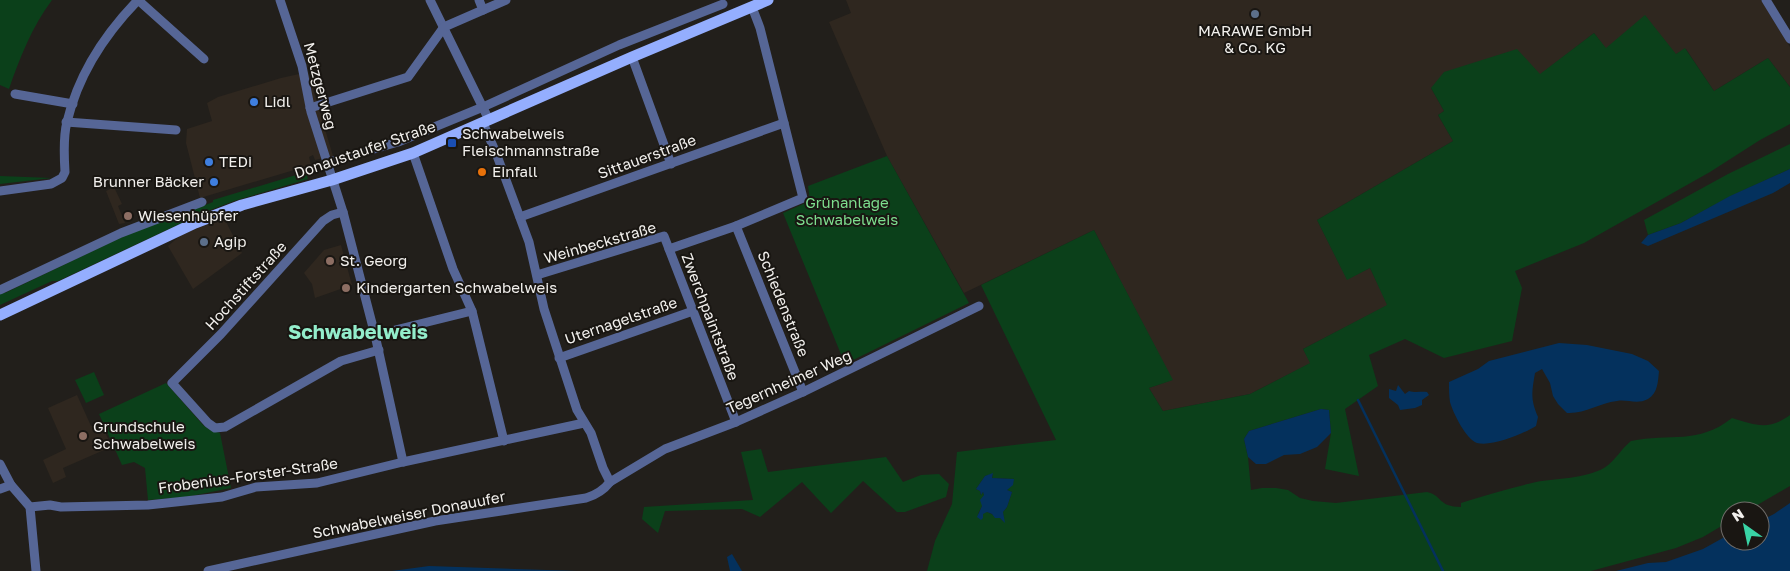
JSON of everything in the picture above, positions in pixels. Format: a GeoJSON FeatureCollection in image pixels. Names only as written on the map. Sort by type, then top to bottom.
{"type":"FeatureCollection","features":[{"type":"Feature","properties":{"kind":"main road","name":"Donaustaufer Straße"},"geometry":{"type":"LineString","coordinates":[[0,315],[214,215],[270,196],[332,180],[414,152],[768,0]]}},
{"type":"Feature","properties":{"kind":"street"},"geometry":{"type":"LineString","coordinates":[[0,191],[51,184],[62,178],[64,172],[66,122],[79,86],[97,49],[123,15],[138,0],[204,59]]}},
{"type":"Feature","properties":{"kind":"street","name":"Metzgerweg"},"geometry":{"type":"LineString","coordinates":[[280,0],[302,66],[310,108],[326,163],[343,212],[379,350],[403,462]]}},
{"type":"Feature","properties":{"kind":"street"},"geometry":{"type":"LineString","coordinates":[[430,0],[483,107],[486,122],[528,242],[544,309],[559,358],[577,410],[591,433],[602,468],[610,482]]}},
{"type":"Feature","properties":{"kind":"street"},"geometry":{"type":"LineString","coordinates":[[479,0],[483,10]]}},
{"type":"Feature","properties":{"kind":"street"},"geometry":{"type":"LineString","coordinates":[[310,108],[408,77],[444,27],[506,0]]}},
{"type":"Feature","properties":{"kind":"street"},"geometry":{"type":"LineString","coordinates":[[1766,0],[1790,39]]}},
{"type":"Feature","properties":{"kind":"street","name":"Donaustaufer Straße"},"geometry":{"type":"LineString","coordinates":[[326,163],[398,142],[483,107],[619,45],[723,4]]}},
{"type":"Feature","properties":{"kind":"street"},"geometry":{"type":"LineString","coordinates":[[752,7],[760,28],[784,123]]}},
{"type":"Feature","properties":{"kind":"street"},"geometry":{"type":"LineString","coordinates":[[632,57],[670,164]]}},
{"type":"Feature","properties":{"kind":"street"},"geometry":{"type":"LineString","coordinates":[[15,94],[73,104]]}},
{"type":"Feature","properties":{"kind":"street"},"geometry":{"type":"LineString","coordinates":[[66,122],[176,130]]}},
{"type":"Feature","properties":{"kind":"street","name":"Sittauerstraße"},"geometry":{"type":"LineString","coordinates":[[520,217],[784,123]]}},
{"type":"Feature","properties":{"kind":"street","name":"Weinbeckstraße"},"geometry":{"type":"LineString","coordinates":[[537,275],[664,236],[669,249],[736,226],[803,198],[784,123]]}},
{"type":"Feature","properties":{"kind":"street"},"geometry":{"type":"LineString","coordinates":[[414,152],[453,268],[472,310],[504,441]]}},
{"type":"Feature","properties":{"kind":"street"},"geometry":{"type":"LineString","coordinates":[[0,290],[121,233],[202,202]]}},
{"type":"Feature","properties":{"kind":"street","name":"Hochstiftstraße"},"geometry":{"type":"LineString","coordinates":[[343,212],[332,215],[323,221],[221,334],[172,383],[208,423],[215,428],[225,427],[341,361],[379,350]]}},
{"type":"Feature","properties":{"kind":"street","name":"Schiedenstraße"},"geometry":{"type":"LineString","coordinates":[[736,226],[803,392]]}},
{"type":"Feature","properties":{"kind":"street","name":"Zwerchpaintstraße"},"geometry":{"type":"LineString","coordinates":[[669,249],[736,422]]}},
{"type":"Feature","properties":{"kind":"street","name":"Tegernheimer Weg"},"geometry":{"type":"LineString","coordinates":[[610,482],[665,449],[736,422],[803,392],[979,306]]}},
{"type":"Feature","properties":{"kind":"street"},"geometry":{"type":"LineString","coordinates":[[375,335],[472,310]]}},
{"type":"Feature","properties":{"kind":"street","name":"Uternagelstraße"},"geometry":{"type":"LineString","coordinates":[[559,358],[693,310]]}},
{"type":"Feature","properties":{"kind":"street","name":"Frobenius-Forster-Straße"},"geometry":{"type":"LineString","coordinates":[[30,507],[50,505],[60,507],[148,505],[222,497],[256,487],[317,483],[403,462],[584,423]]}},
{"type":"Feature","properties":{"kind":"street"},"geometry":{"type":"LineString","coordinates":[[0,464],[11,485],[30,507],[36,571]]}},
{"type":"Feature","properties":{"kind":"street","name":"Schwabelweiser Donauufer"},"geometry":{"type":"LineString","coordinates":[[208,571],[435,521],[586,498],[596,495],[610,482]]}},
{"type":"Feature","properties":{"kind":"street"},"geometry":{"type":"LineString","coordinates":[[0,489],[11,485]]}},
{"type":"Feature","properties":{"kind":"shaded area"},"geometry":{"type":"Polygon","coordinates":[[[846,0],[1761,0],[1790,47],[1790,87],[1768,58],[1714,91],[1686,49],[1676,54],[1605,48],[1594,33],[1540,75],[1431,88],[1444,111],[1438,115],[1453,141],[1317,220],[1347,279],[1370,268],[1388,305],[1303,349],[1311,363],[1250,394],[1163,411],[1149,388],[1172,380],[1094,230],[964,293],[887,156],[829,22],[851,13],[846,0]]]}},
{"type":"Feature","properties":{"kind":"shaded area"},"geometry":{"type":"Polygon","coordinates":[[[308,72],[333,156],[315,160],[313,155],[309,157],[311,165],[200,198],[186,143],[187,129],[212,121],[207,103],[218,97],[308,72]]]}},
{"type":"Feature","properties":{"kind":"shaded area"},"geometry":{"type":"Polygon","coordinates":[[[114,187],[122,204],[118,206],[125,223],[119,224],[106,191],[114,187]]]}},
{"type":"Feature","properties":{"kind":"shaded area"},"geometry":{"type":"Polygon","coordinates":[[[224,218],[242,253],[193,289],[168,246],[181,235],[224,218]]]}},
{"type":"Feature","properties":{"kind":"shaded area","name":"St. Georg"},"geometry":{"type":"Polygon","coordinates":[[[341,245],[352,285],[315,298],[312,284],[304,273],[324,250],[341,245]]]}},
{"type":"Feature","properties":{"kind":"shaded area","name":"Grundschule Schwabelweis"},"geometry":{"type":"Polygon","coordinates":[[[77,395],[91,426],[100,422],[111,445],[63,468],[66,477],[53,483],[43,460],[66,449],[48,408],[77,395]]]}},
{"type":"Feature","properties":{"kind":"green space"},"geometry":{"type":"Polygon","coordinates":[[[0,0],[52,0],[38,21],[27,43],[9,89],[0,85],[0,0]]]}},
{"type":"Feature","properties":{"kind":"green space"},"geometry":{"type":"Polygon","coordinates":[[[1645,15],[1676,54],[1685,48],[1714,91],[1768,58],[1790,87],[1790,124],[1760,140],[1710,172],[1584,243],[1515,271],[1522,288],[1512,341],[1444,358],[1405,339],[1369,355],[1378,386],[1345,409],[1359,476],[1325,469],[1331,433],[1329,410],[1321,409],[1249,431],[1244,439],[1248,457],[1251,490],[1276,488],[1288,490],[1300,498],[1336,503],[1427,492],[1448,505],[1461,507],[1461,503],[1489,494],[1536,482],[1596,472],[1608,465],[1631,441],[1695,435],[1707,432],[1732,418],[1768,425],[1790,415],[1790,486],[1764,501],[1720,501],[1720,527],[1703,537],[1676,548],[1591,571],[927,571],[935,541],[952,504],[957,452],[1056,440],[981,285],[1094,230],[1173,380],[1149,388],[1163,411],[1250,394],[1310,363],[1303,349],[1387,305],[1370,268],[1347,280],[1317,220],[1453,141],[1438,115],[1444,111],[1431,88],[1444,72],[1517,49],[1540,74],[1594,33],[1606,48],[1645,15]],[[993,474],[985,476],[976,489],[980,491],[981,495],[983,492],[984,495],[978,514],[987,512],[1004,522],[1003,512],[1007,507],[1012,492],[1007,490],[1014,479],[992,478],[993,474]]]}},
{"type":"Feature","properties":{"kind":"green space"},"geometry":{"type":"Polygon","coordinates":[[[1790,144],[1790,169],[1731,196],[1681,223],[1648,235],[1644,220],[1728,174],[1790,144]]]}},
{"type":"Feature","properties":{"kind":"green space","name":"Grünanlage Schwabelweis"},"geometry":{"type":"Polygon","coordinates":[[[887,156],[969,303],[845,364],[783,213],[810,201],[808,186],[887,156]]]}},
{"type":"Feature","properties":{"kind":"green space"},"geometry":{"type":"Polygon","coordinates":[[[306,172],[308,179],[234,201],[205,212],[58,281],[52,281],[0,305],[0,292],[5,293],[122,237],[213,202],[213,200],[306,172]]]}},
{"type":"Feature","properties":{"kind":"green space"},"geometry":{"type":"Polygon","coordinates":[[[0,176],[52,178],[0,184],[0,176]]]}},
{"type":"Feature","properties":{"kind":"green space"},"geometry":{"type":"Polygon","coordinates":[[[94,372],[104,395],[86,403],[75,380],[94,372]]]}},
{"type":"Feature","properties":{"kind":"green space"},"geometry":{"type":"Polygon","coordinates":[[[166,383],[203,425],[210,430],[220,433],[231,488],[186,497],[148,500],[145,468],[134,462],[122,465],[99,414],[166,383]]]}},
{"type":"Feature","properties":{"kind":"green space"},"geometry":{"type":"Polygon","coordinates":[[[761,449],[768,472],[886,457],[903,482],[921,475],[939,474],[949,484],[946,497],[905,512],[897,512],[863,481],[831,513],[802,482],[760,517],[742,509],[665,511],[658,533],[642,519],[644,507],[753,500],[741,452],[761,449]]]}},
{"type":"Feature","properties":{"kind":"water"},"geometry":{"type":"Polygon","coordinates":[[[1790,169],[1790,183],[1773,193],[1648,246],[1641,243],[1648,235],[1681,223],[1730,196],[1790,169]]]}},
{"type":"Feature","properties":{"kind":"water"},"geometry":{"type":"Polygon","coordinates":[[[1559,343],[1587,345],[1632,354],[1648,361],[1659,371],[1656,390],[1644,401],[1617,401],[1580,412],[1567,413],[1553,396],[1550,383],[1542,369],[1535,373],[1533,390],[1533,400],[1538,417],[1536,426],[1516,436],[1491,443],[1483,444],[1473,441],[1460,425],[1452,407],[1449,397],[1449,382],[1478,369],[1489,361],[1559,343]]]}},
{"type":"Feature","properties":{"kind":"water"},"geometry":{"type":"Polygon","coordinates":[[[1398,385],[1405,394],[1409,391],[1427,392],[1429,395],[1422,400],[1422,405],[1400,410],[1398,405],[1389,398],[1389,389],[1396,391],[1398,385]]]}},
{"type":"Feature","properties":{"kind":"water"},"geometry":{"type":"Polygon","coordinates":[[[1321,409],[1329,410],[1331,433],[1317,447],[1300,454],[1284,455],[1266,464],[1256,464],[1248,457],[1244,439],[1249,431],[1321,409]]]}},
{"type":"Feature","properties":{"kind":"water"},"geometry":{"type":"Polygon","coordinates":[[[993,473],[992,478],[1014,479],[1013,485],[1007,490],[1012,492],[1007,507],[1003,512],[1005,523],[1000,518],[995,518],[987,512],[983,514],[981,520],[977,517],[982,506],[980,500],[984,495],[983,492],[981,495],[980,491],[976,489],[985,476],[993,473]]]}},
{"type":"Feature","properties":{"kind":"water"},"geometry":{"type":"Polygon","coordinates":[[[1790,503],[1790,571],[1616,571],[1648,563],[1666,562],[1703,549],[1720,540],[1720,551],[1770,551],[1770,516],[1790,503]]]}},
{"type":"Feature","properties":{"kind":"water"},"geometry":{"type":"Polygon","coordinates":[[[732,554],[742,571],[730,571],[727,557],[732,554]]]}},
{"type":"Feature","properties":{"kind":"water"},"geometry":{"type":"Polygon","coordinates":[[[429,566],[577,571],[392,571],[429,566]]]}},
{"type":"Feature","properties":{"kind":"waterway"},"geometry":{"type":"LineString","coordinates":[[1358,400],[1443,571]]}},
{"type":"Feature","properties":{"kind":"place","name":"MARAWE GmbH & Co. KG"},"geometry":{"type":"Point","coordinates":[1255,14]}},
{"type":"Feature","properties":{"kind":"place","name":"Lidl"},"geometry":{"type":"Point","coordinates":[254,102]}},
{"type":"Feature","properties":{"kind":"place","name":"Schwabelweis Fleischmannstraße"},"geometry":{"type":"Point","coordinates":[452,143]}},
{"type":"Feature","properties":{"kind":"place","name":"TEDi"},"geometry":{"type":"Point","coordinates":[209,162]}},
{"type":"Feature","properties":{"kind":"place","name":"Einfall"},"geometry":{"type":"Point","coordinates":[482,172]}},
{"type":"Feature","properties":{"kind":"place","name":"Brunner Bäcker"},"geometry":{"type":"Point","coordinates":[214,182]}},
{"type":"Feature","properties":{"kind":"place","name":"Wiesenhüpfer"},"geometry":{"type":"Point","coordinates":[128,216]}},
{"type":"Feature","properties":{"kind":"place","name":"Agip"},"geometry":{"type":"Point","coordinates":[204,242]}},
{"type":"Feature","properties":{"kind":"place","name":"St. Georg"},"geometry":{"type":"Point","coordinates":[330,261]}},
{"type":"Feature","properties":{"kind":"place","name":"Kindergarten Schwabelweis"},"geometry":{"type":"Point","coordinates":[346,288]}},
{"type":"Feature","properties":{"kind":"place","name":"Grundschule Schwabelweis"},"geometry":{"type":"Point","coordinates":[83,436]}},
{"type":"Feature","properties":{"kind":"district","name":"Schwabelweis"},"geometry":{"type":"Point","coordinates":[358,332]}}]}
